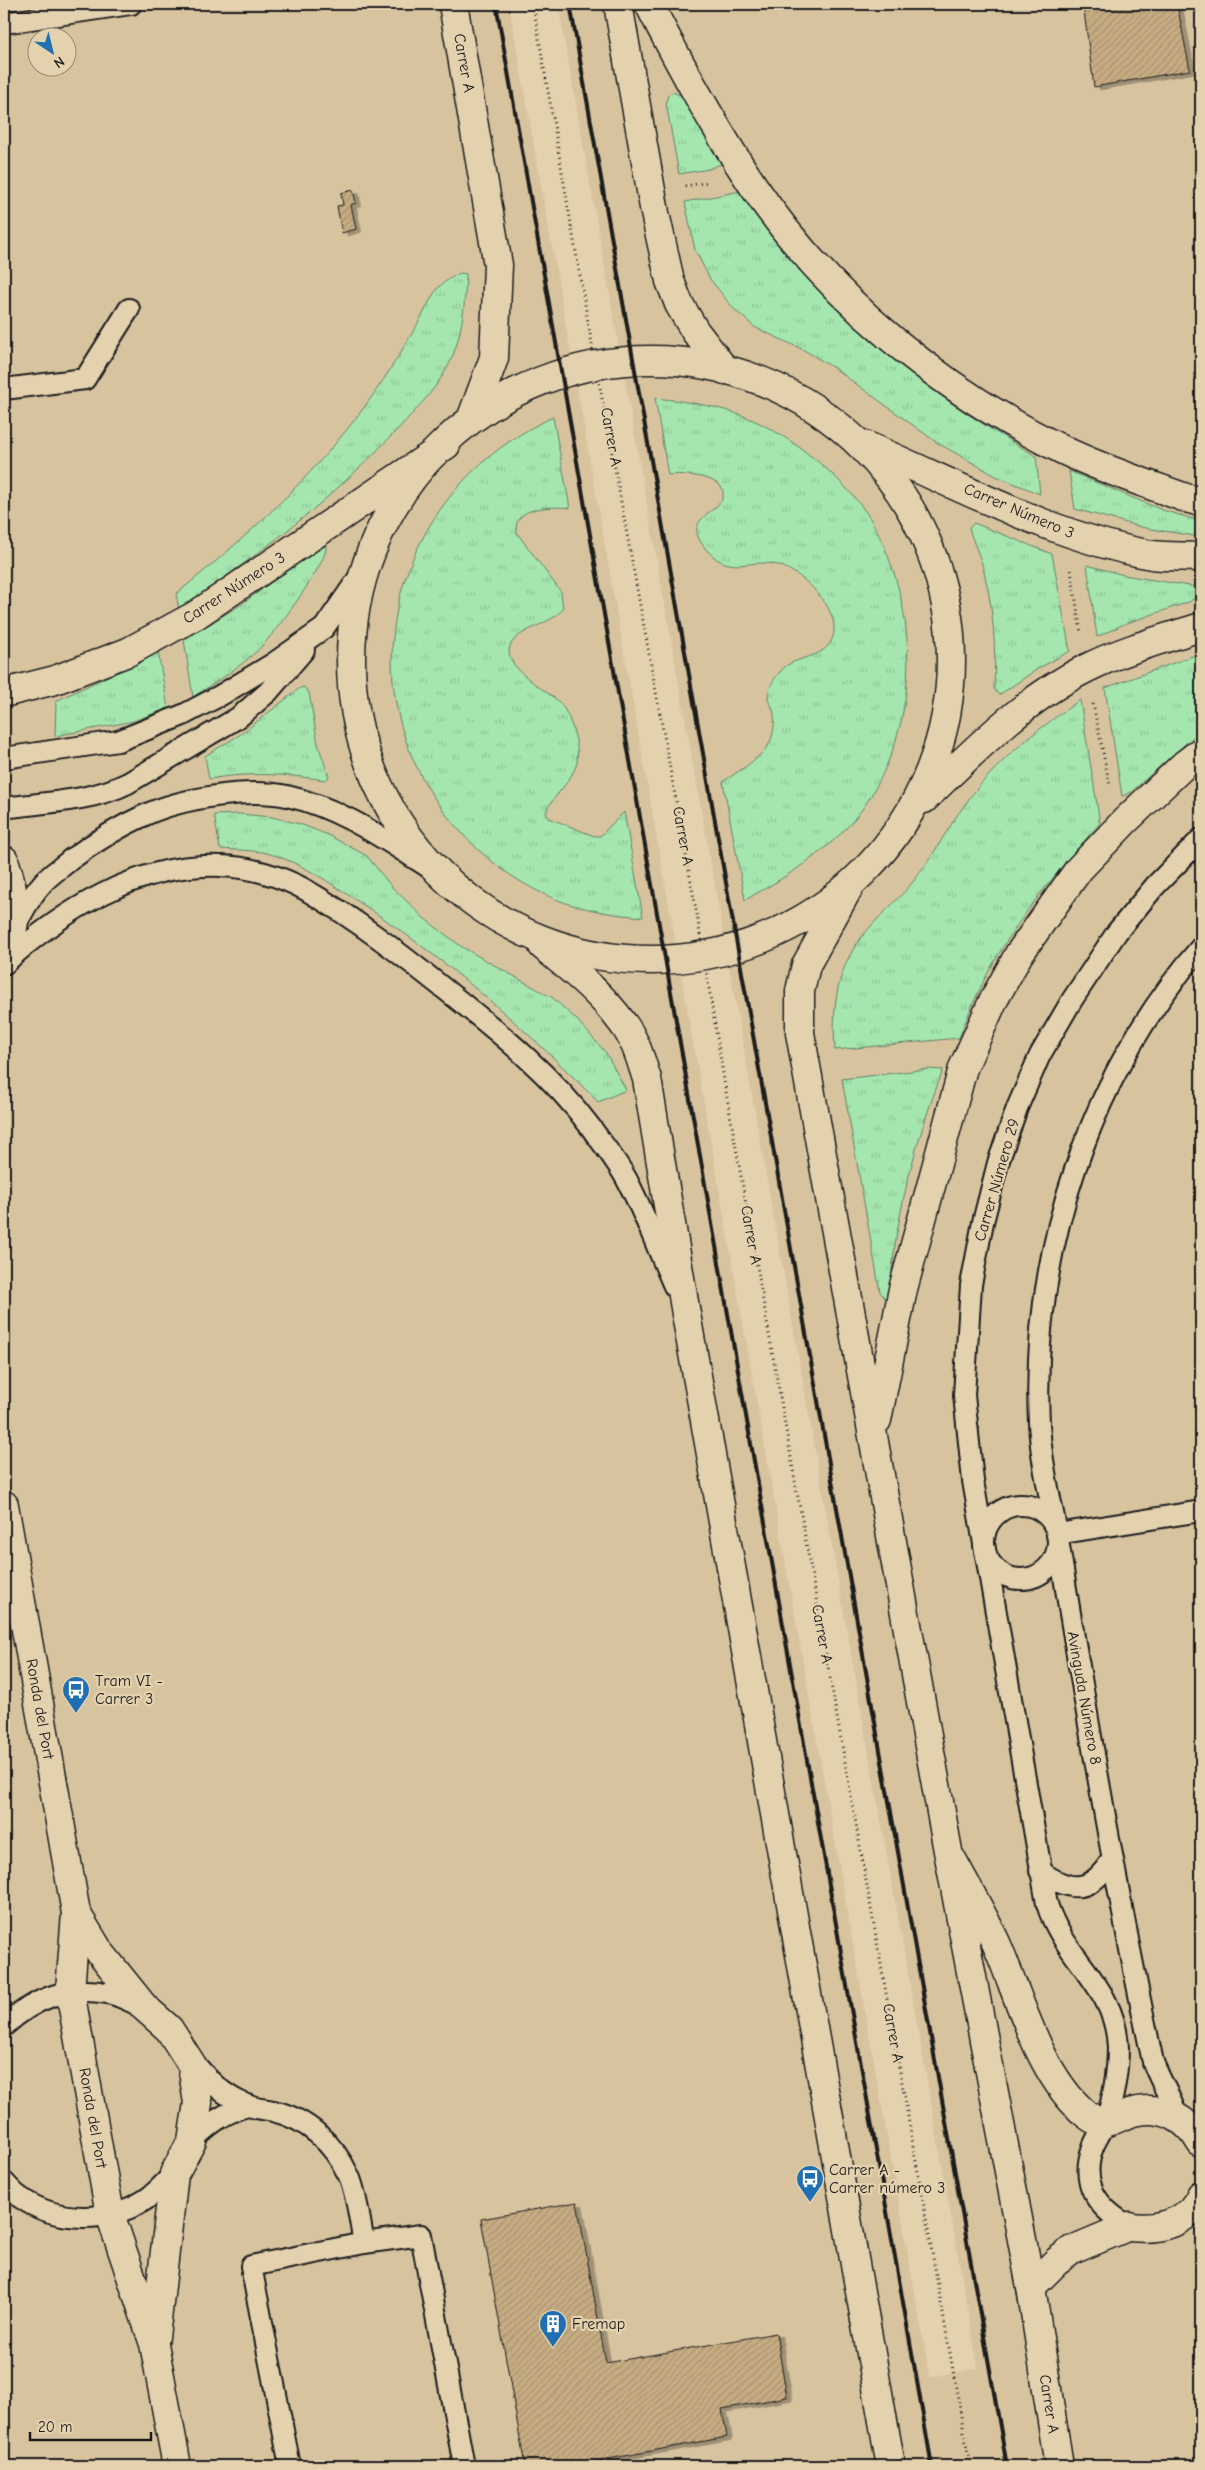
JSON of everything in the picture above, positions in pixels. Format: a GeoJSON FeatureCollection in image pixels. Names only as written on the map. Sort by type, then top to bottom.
{"type":"FeatureCollection","features":[{"type":"Feature","properties":{"kind":"main road","name":"Carrer A"},"geometry":{"type":"LineString","coordinates":[[453,4],[498,265],[494,358],[472,417]]}},
{"type":"Feature","properties":{"kind":"main road"},"geometry":{"type":"LineString","coordinates":[[618,4],[655,213],[670,281],[679,304],[695,331],[725,370]]}},
{"type":"Feature","properties":{"kind":"main road"},"geometry":{"type":"LineString","coordinates":[[649,4],[690,83],[755,188],[811,261],[900,346],[946,382],[985,407],[1063,450],[1186,498],[1201,502]]}},
{"type":"Feature","properties":{"kind":"main road"},"geometry":{"type":"LineString","coordinates":[[911,812],[942,748],[954,703],[957,660],[952,619],[942,574],[925,536],[911,511],[880,470],[844,436],[812,412],[775,390],[725,370],[669,357],[645,356],[596,361],[551,371],[515,388],[472,417],[446,445],[393,513],[364,570],[353,616],[349,654],[351,708],[361,747],[376,787],[395,824],[435,871],[473,903],[501,921],[532,937],[588,954],[628,960],[704,955],[744,945],[784,926],[827,900],[855,877],[911,812],[1005,724],[1036,699],[1086,668],[1138,647],[1201,628]]}},
{"type":"Feature","properties":{"kind":"main road","name":"Carrer Número 3"},"geometry":{"type":"LineString","coordinates":[[844,436],[1031,519],[1080,536],[1153,555],[1201,557]]}},
{"type":"Feature","properties":{"kind":"main road","name":"Carrer Número 3"},"geometry":{"type":"LineString","coordinates":[[4,693],[55,680],[128,652],[196,615],[446,445]]}},
{"type":"Feature","properties":{"kind":"main road"},"geometry":{"type":"LineString","coordinates":[[874,1437],[903,1289],[963,1068],[994,1001],[1019,954],[1079,869],[1125,821],[1185,764],[1201,752]]}},
{"type":"Feature","properties":{"kind":"main road"},"geometry":{"type":"LineString","coordinates":[[4,860],[15,900],[13,930],[4,959]]}},
{"type":"Feature","properties":{"kind":"main road","name":"Carrer A"},"geometry":{"type":"LineString","coordinates":[[855,877],[806,965],[800,991],[800,1033],[948,1851],[1031,2287],[1059,2466]]}},
{"type":"Feature","properties":{"kind":"main road"},"geometry":{"type":"LineString","coordinates":[[532,937],[584,980],[625,1026],[639,1054],[651,1099],[686,1314],[891,2466]]}},
{"type":"Feature","properties":{"kind":"main road","name":"Ronda del Port"},"geometry":{"type":"LineString","coordinates":[[4,1505],[76,1913],[70,1991],[110,2214],[154,2344],[178,2466]]}},
{"type":"Feature","properties":{"kind":"main road"},"geometry":{"type":"LineString","coordinates":[[948,1851],[996,1944],[1030,2029],[1066,2095],[1090,2117],[1105,2123],[1138,2111],[1158,2110],[1177,2117],[1193,2129],[1201,2143]]}},
{"type":"Feature","properties":{"kind":"main road","name":"Ronda del Port"},"geometry":{"type":"LineString","coordinates":[[76,1913],[99,1951],[144,2007],[169,2029],[192,2065],[198,2103],[192,2141],[174,2174],[154,2344]]}},
{"type":"Feature","properties":{"kind":"main road"},"geometry":{"type":"LineString","coordinates":[[1031,2287],[1056,2262],[1072,2250],[1130,2226],[1150,2229],[1168,2225],[1185,2216],[1201,2195]]}},
{"type":"Feature","properties":{"kind":"lane"},"geometry":{"type":"LineString","coordinates":[[4,23],[131,4]]}},
{"type":"Feature","properties":{"kind":"lane"},"geometry":{"type":"LineString","coordinates":[[4,389],[85,378],[129,309]]}},
{"type":"Feature","properties":{"kind":"lane"},"geometry":{"type":"LineString","coordinates":[[4,808],[89,797],[110,792],[239,717],[268,692],[324,628],[364,570]]}},
{"type":"Feature","properties":{"kind":"lane"},"geometry":{"type":"LineString","coordinates":[[4,758],[118,741],[152,728],[221,696],[324,628]]}},
{"type":"Feature","properties":{"kind":"lane"},"geometry":{"type":"LineString","coordinates":[[13,930],[25,908],[42,884],[88,847],[146,814],[213,797],[252,794],[285,796],[315,804],[349,818],[435,871]]}},
{"type":"Feature","properties":{"kind":"lane","name":"Carrer Número 29"},"geometry":{"type":"LineString","coordinates":[[984,1548],[973,1481],[964,1394],[971,1285],[983,1222],[998,1163],[1017,1108],[1040,1055],[1072,1000],[1117,932],[1155,886],[1201,839]]}},
{"type":"Feature","properties":{"kind":"lane"},"geometry":{"type":"LineString","coordinates":[[4,964],[54,921],[85,902],[136,881],[167,872],[192,867],[222,866],[250,869],[275,876],[305,890],[388,944],[477,1015],[535,1066],[571,1103],[628,1182],[686,1314]]}},
{"type":"Feature","properties":{"kind":"lane"},"geometry":{"type":"LineString","coordinates":[[984,1548],[988,1560],[1004,1576],[1028,1579],[1039,1575],[1048,1568],[1058,1546],[1041,1443],[1038,1382],[1045,1289],[1059,1222],[1097,1111],[1123,1060],[1152,1012],[1201,947]]}},
{"type":"Feature","properties":{"kind":"lane"},"geometry":{"type":"LineString","coordinates":[[1057,1534],[1053,1523],[1044,1513],[1032,1507],[1020,1505],[1008,1508],[997,1514],[989,1524],[984,1535],[984,1548],[1040,1871],[1053,1924],[1072,1954],[1104,1995],[1111,2012],[1118,2048],[1113,2090],[1105,2123],[1091,2155],[1088,2168],[1092,2189],[1101,2206],[1114,2218],[1130,2226]]}},
{"type":"Feature","properties":{"kind":"lane"},"geometry":{"type":"LineString","coordinates":[[1057,1534],[1201,1511]]}},
{"type":"Feature","properties":{"kind":"lane","name":"Avinguda Número 8"},"geometry":{"type":"LineString","coordinates":[[1057,1534],[1111,1861],[1153,2062],[1160,2080],[1170,2096],[1177,2117]]}},
{"type":"Feature","properties":{"kind":"lane"},"geometry":{"type":"LineString","coordinates":[[1040,1871],[1063,1885],[1082,1886],[1102,1874],[1111,1861]]}},
{"type":"Feature","properties":{"kind":"lane","name":"Ronda del Port"},"geometry":{"type":"LineString","coordinates":[[4,2026],[20,2012],[42,1999],[70,1991],[109,1993],[144,2007]]}},
{"type":"Feature","properties":{"kind":"lane"},"geometry":{"type":"LineString","coordinates":[[182,2049],[210,2082],[248,2106],[275,2111],[299,2120],[319,2134],[331,2148],[350,2178],[364,2243]]}},
{"type":"Feature","properties":{"kind":"lane"},"geometry":{"type":"LineString","coordinates":[[192,2141],[207,2126],[230,2111],[248,2106]]}},
{"type":"Feature","properties":{"kind":"lane","name":"Ronda del Port"},"geometry":{"type":"LineString","coordinates":[[4,2182],[20,2198],[48,2212],[79,2218],[110,2214],[146,2200],[174,2174]]}},
{"type":"Feature","properties":{"kind":"lane"},"geometry":{"type":"LineString","coordinates":[[290,2466],[251,2266],[364,2243],[420,2235],[464,2466]]}},
{"type":"Feature","properties":{"kind":"path","name":"Carrer A"},"geometry":{"type":"LineString","coordinates":[[534,4],[596,361],[704,955],[970,2466]]}},
{"type":"Feature","properties":{"kind":"path"},"geometry":{"type":"LineString","coordinates":[[1071,568],[1082,636]]}},
{"type":"Feature","properties":{"kind":"path"},"geometry":{"type":"LineString","coordinates":[[1093,703],[1111,791]]}},
{"type":"Feature","properties":{"kind":"shaded area"},"geometry":{"type":"Polygon","coordinates":[[[4,4],[509,4],[930,2377],[978,2368],[558,4],[1201,4],[1201,2466],[4,2466],[4,4]]]}},
{"type":"Feature","properties":{"kind":"green space"},"geometry":{"type":"Polygon","coordinates":[[[673,92],[682,96],[723,163],[709,169],[679,174],[666,103],[668,95],[673,92]]]}},
{"type":"Feature","properties":{"kind":"green space"},"geometry":{"type":"Polygon","coordinates":[[[741,191],[785,253],[812,284],[870,340],[933,390],[966,413],[1036,456],[1040,494],[996,476],[936,442],[837,370],[804,350],[754,327],[733,308],[710,279],[695,250],[685,202],[741,191]]]}},
{"type":"Feature","properties":{"kind":"green space"},"geometry":{"type":"Polygon","coordinates":[[[460,273],[466,274],[465,298],[456,347],[446,370],[428,396],[368,459],[317,506],[291,528],[179,609],[176,594],[268,515],[324,457],[350,426],[396,360],[436,291],[446,281],[460,273]]]}},
{"type":"Feature","properties":{"kind":"green space"},"geometry":{"type":"Polygon","coordinates":[[[655,398],[698,404],[754,420],[798,446],[828,470],[856,499],[876,529],[890,562],[900,596],[906,630],[908,665],[905,700],[898,734],[886,767],[869,799],[844,830],[797,869],[745,900],[723,782],[753,761],[767,747],[773,734],[774,724],[774,714],[768,698],[772,684],[784,667],[825,649],[830,643],[834,632],[833,620],[820,596],[810,585],[788,569],[767,563],[740,565],[723,562],[714,557],[705,548],[697,530],[699,523],[719,504],[723,491],[720,485],[704,478],[668,475],[655,398]]]}},
{"type":"Feature","properties":{"kind":"green space"},"geometry":{"type":"Polygon","coordinates":[[[553,417],[570,508],[544,508],[526,513],[520,517],[517,524],[517,533],[561,592],[563,609],[551,619],[514,640],[510,646],[509,654],[512,662],[526,677],[558,701],[567,714],[574,732],[577,751],[576,766],[567,782],[548,807],[546,813],[549,818],[594,836],[600,836],[624,812],[643,917],[604,912],[566,903],[534,889],[490,860],[453,823],[418,769],[398,712],[392,653],[400,596],[421,541],[454,492],[498,449],[553,417]]]}},
{"type":"Feature","properties":{"kind":"green space"},"geometry":{"type":"Polygon","coordinates":[[[1069,471],[1162,510],[1201,521],[1201,537],[1145,528],[1075,509],[1069,471]]]}},
{"type":"Feature","properties":{"kind":"green space"},"geometry":{"type":"Polygon","coordinates":[[[974,523],[1052,554],[1070,651],[1039,668],[999,695],[994,689],[995,659],[990,601],[983,566],[969,528],[974,523]]]}},
{"type":"Feature","properties":{"kind":"green space"},"geometry":{"type":"Polygon","coordinates":[[[321,545],[326,547],[318,568],[266,642],[235,669],[193,697],[184,640],[242,604],[321,545]]]}},
{"type":"Feature","properties":{"kind":"green space"},"geometry":{"type":"Polygon","coordinates":[[[1087,565],[1124,575],[1196,587],[1200,594],[1189,602],[1124,624],[1097,637],[1087,565]]]}},
{"type":"Feature","properties":{"kind":"green space"},"geometry":{"type":"Polygon","coordinates":[[[158,652],[168,708],[134,721],[55,736],[56,701],[158,652]]]}},
{"type":"Feature","properties":{"kind":"green space"},"geometry":{"type":"Polygon","coordinates":[[[1201,653],[1201,730],[1130,793],[1122,796],[1105,688],[1201,653]]]}},
{"type":"Feature","properties":{"kind":"green space"},"geometry":{"type":"Polygon","coordinates":[[[304,687],[309,693],[318,744],[329,777],[325,780],[296,776],[253,775],[209,779],[205,756],[241,734],[300,688],[304,687]]]}},
{"type":"Feature","properties":{"kind":"green space"},"geometry":{"type":"Polygon","coordinates":[[[1080,700],[1100,823],[1044,889],[1005,943],[979,990],[959,1038],[835,1050],[834,1016],[839,983],[847,961],[860,939],[904,893],[919,874],[963,807],[988,776],[1032,735],[1080,700]]]}},
{"type":"Feature","properties":{"kind":"green space"},"geometry":{"type":"Polygon","coordinates":[[[240,814],[272,817],[300,824],[328,835],[367,856],[391,886],[425,919],[462,947],[553,998],[577,1020],[606,1053],[626,1090],[598,1102],[541,1046],[481,993],[386,920],[321,877],[274,855],[257,851],[220,849],[214,815],[240,814]]]}},
{"type":"Feature","properties":{"kind":"green space"},"geometry":{"type":"Polygon","coordinates":[[[929,1069],[943,1070],[915,1152],[896,1237],[890,1294],[885,1298],[880,1292],[842,1079],[929,1069]]]}},
{"type":"Feature","properties":{"kind":"building"},"geometry":{"type":"Polygon","coordinates":[[[1083,4],[1177,4],[1190,70],[1094,87],[1083,4]]]}},
{"type":"Feature","properties":{"kind":"building"},"geometry":{"type":"Polygon","coordinates":[[[353,190],[356,203],[351,205],[356,229],[342,233],[337,206],[343,205],[341,193],[353,190]]]}},
{"type":"Feature","properties":{"kind":"building","name":"Fremap"},"geometry":{"type":"Polygon","coordinates":[[[577,2202],[606,2363],[776,2333],[787,2397],[722,2409],[727,2437],[570,2466],[525,2466],[481,2219],[577,2202]]]}},
{"type":"Feature","properties":{"kind":"railway"},"geometry":{"type":"LineString","coordinates":[[496,4],[932,2466]]}},
{"type":"Feature","properties":{"kind":"railway"},"geometry":{"type":"LineString","coordinates":[[570,4],[1007,2466]]}},
{"type":"Feature","properties":{"kind":"place","name":"Tram VI - Carrer 3"},"geometry":{"type":"Point","coordinates":[76,1714]}},
{"type":"Feature","properties":{"kind":"place","name":"Carrer A - Carrer número 3"},"geometry":{"type":"Point","coordinates":[810,2203]}},
{"type":"Feature","properties":{"kind":"place","name":"Fremap"},"geometry":{"type":"Point","coordinates":[553,2348]}}]}
